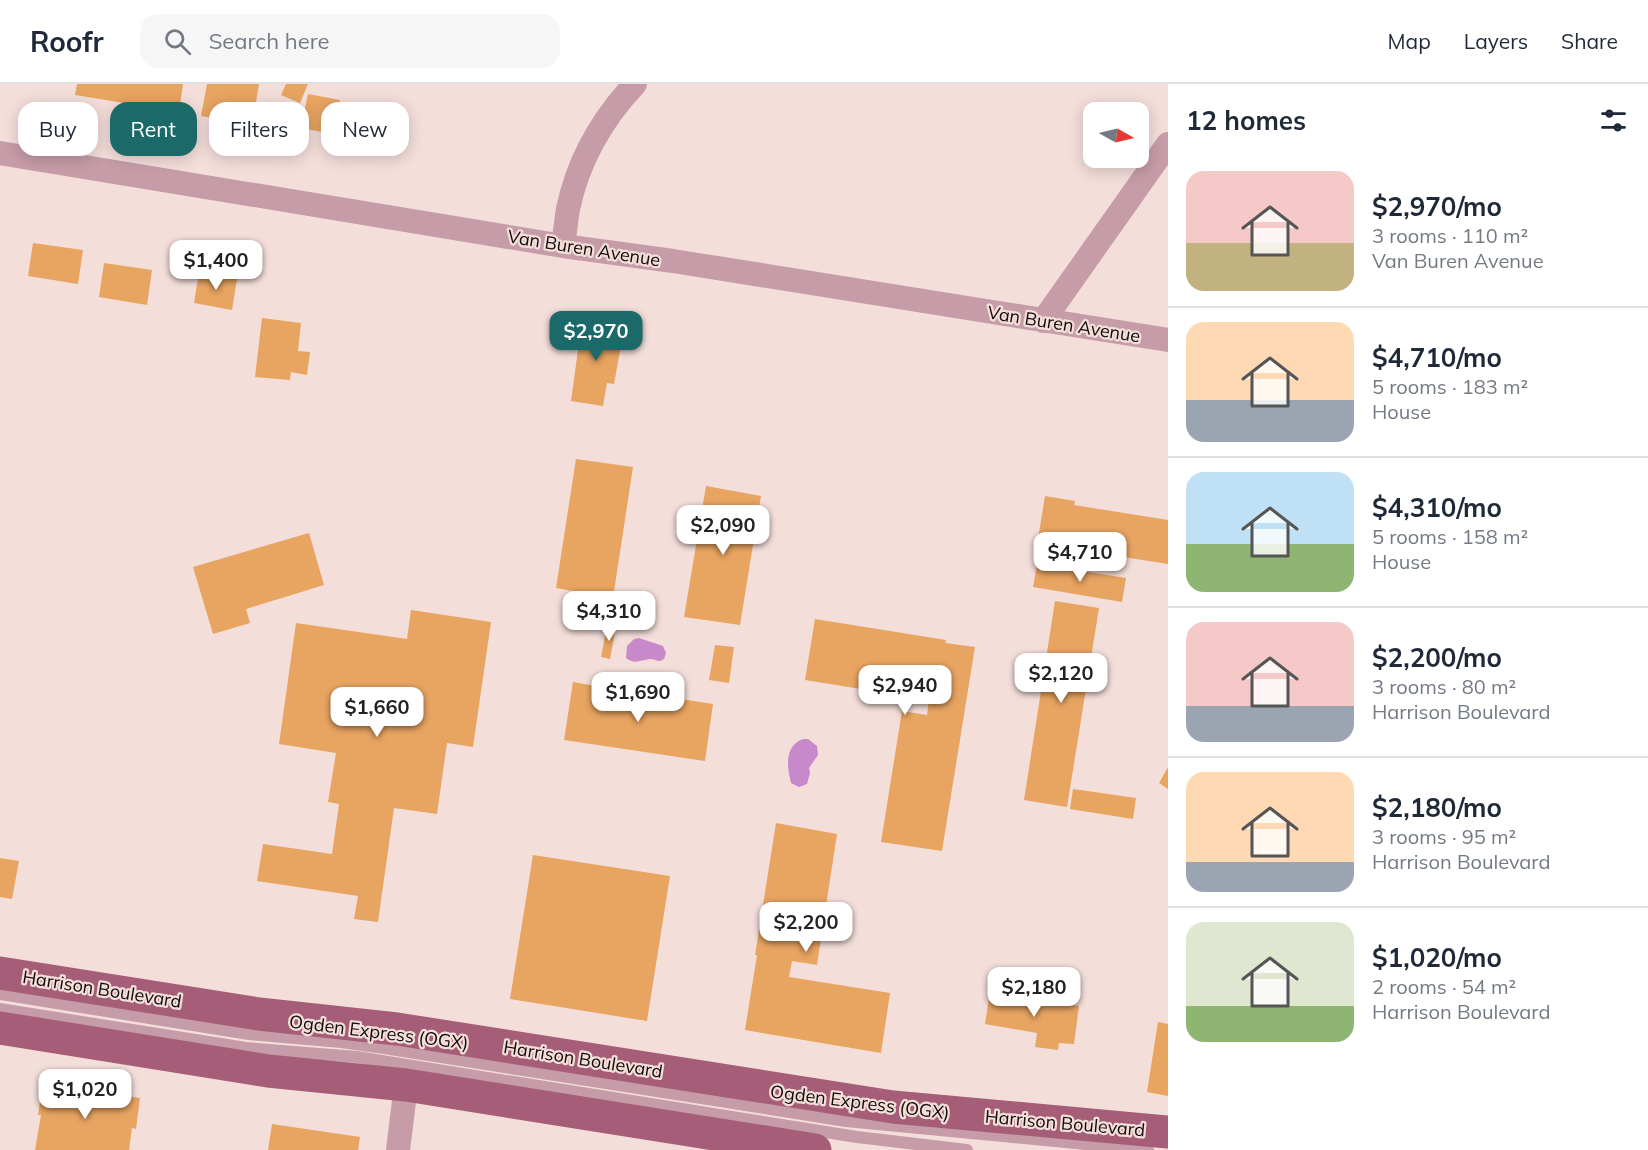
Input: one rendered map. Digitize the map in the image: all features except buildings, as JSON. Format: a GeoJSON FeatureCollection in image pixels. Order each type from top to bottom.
{"type":"FeatureCollection","features":[{"type":"Feature","properties":{"kind":"main road","name":"Harrison Boulevard"},"geometry":{"type":"LineString","coordinates":[[0,973],[270,1015],[398,1029],[893,1107],[1168,1132]]}},
{"type":"Feature","properties":{"kind":"main road"},"geometry":{"type":"LineString","coordinates":[[0,1029],[268,1071],[406,1085],[815,1150]]}},
{"type":"Feature","properties":{"kind":"street"},"geometry":{"type":"LineString","coordinates":[[563,246],[568,207],[582,165],[597,132],[617,103],[635,84]]}},
{"type":"Feature","properties":{"kind":"street"},"geometry":{"type":"LineString","coordinates":[[1043,321],[1168,144]]}},
{"type":"Feature","properties":{"kind":"street","name":"Van Buren Avenue"},"geometry":{"type":"LineString","coordinates":[[0,153],[563,246],[673,261],[1168,340]]}},
{"type":"Feature","properties":{"kind":"street"},"geometry":{"type":"LineString","coordinates":[[398,1150],[406,1085]]}},
{"type":"Feature","properties":{"kind":"lane","name":"Ogden Express (OGX)"},"geometry":{"type":"LineString","coordinates":[[0,994],[249,1035],[341,1042],[384,1048],[826,1118],[918,1129],[1148,1150]]}},
{"type":"Feature","properties":{"kind":"lane","name":"Ogden Express (OGX)"},"geometry":{"type":"LineString","coordinates":[[0,1009],[246,1048],[333,1054],[856,1137],[967,1150]]}},
{"type":"Feature","properties":{"kind":"shaded area"},"geometry":{"type":"Polygon","coordinates":[[[639,638],[663,646],[666,653],[664,659],[635,662],[626,658],[627,646],[634,639],[639,638]]]}},
{"type":"Feature","properties":{"kind":"shaded area"},"geometry":{"type":"Polygon","coordinates":[[[803,739],[808,739],[817,746],[818,755],[809,768],[807,784],[799,787],[791,783],[788,758],[793,747],[803,739]]]}}]}
